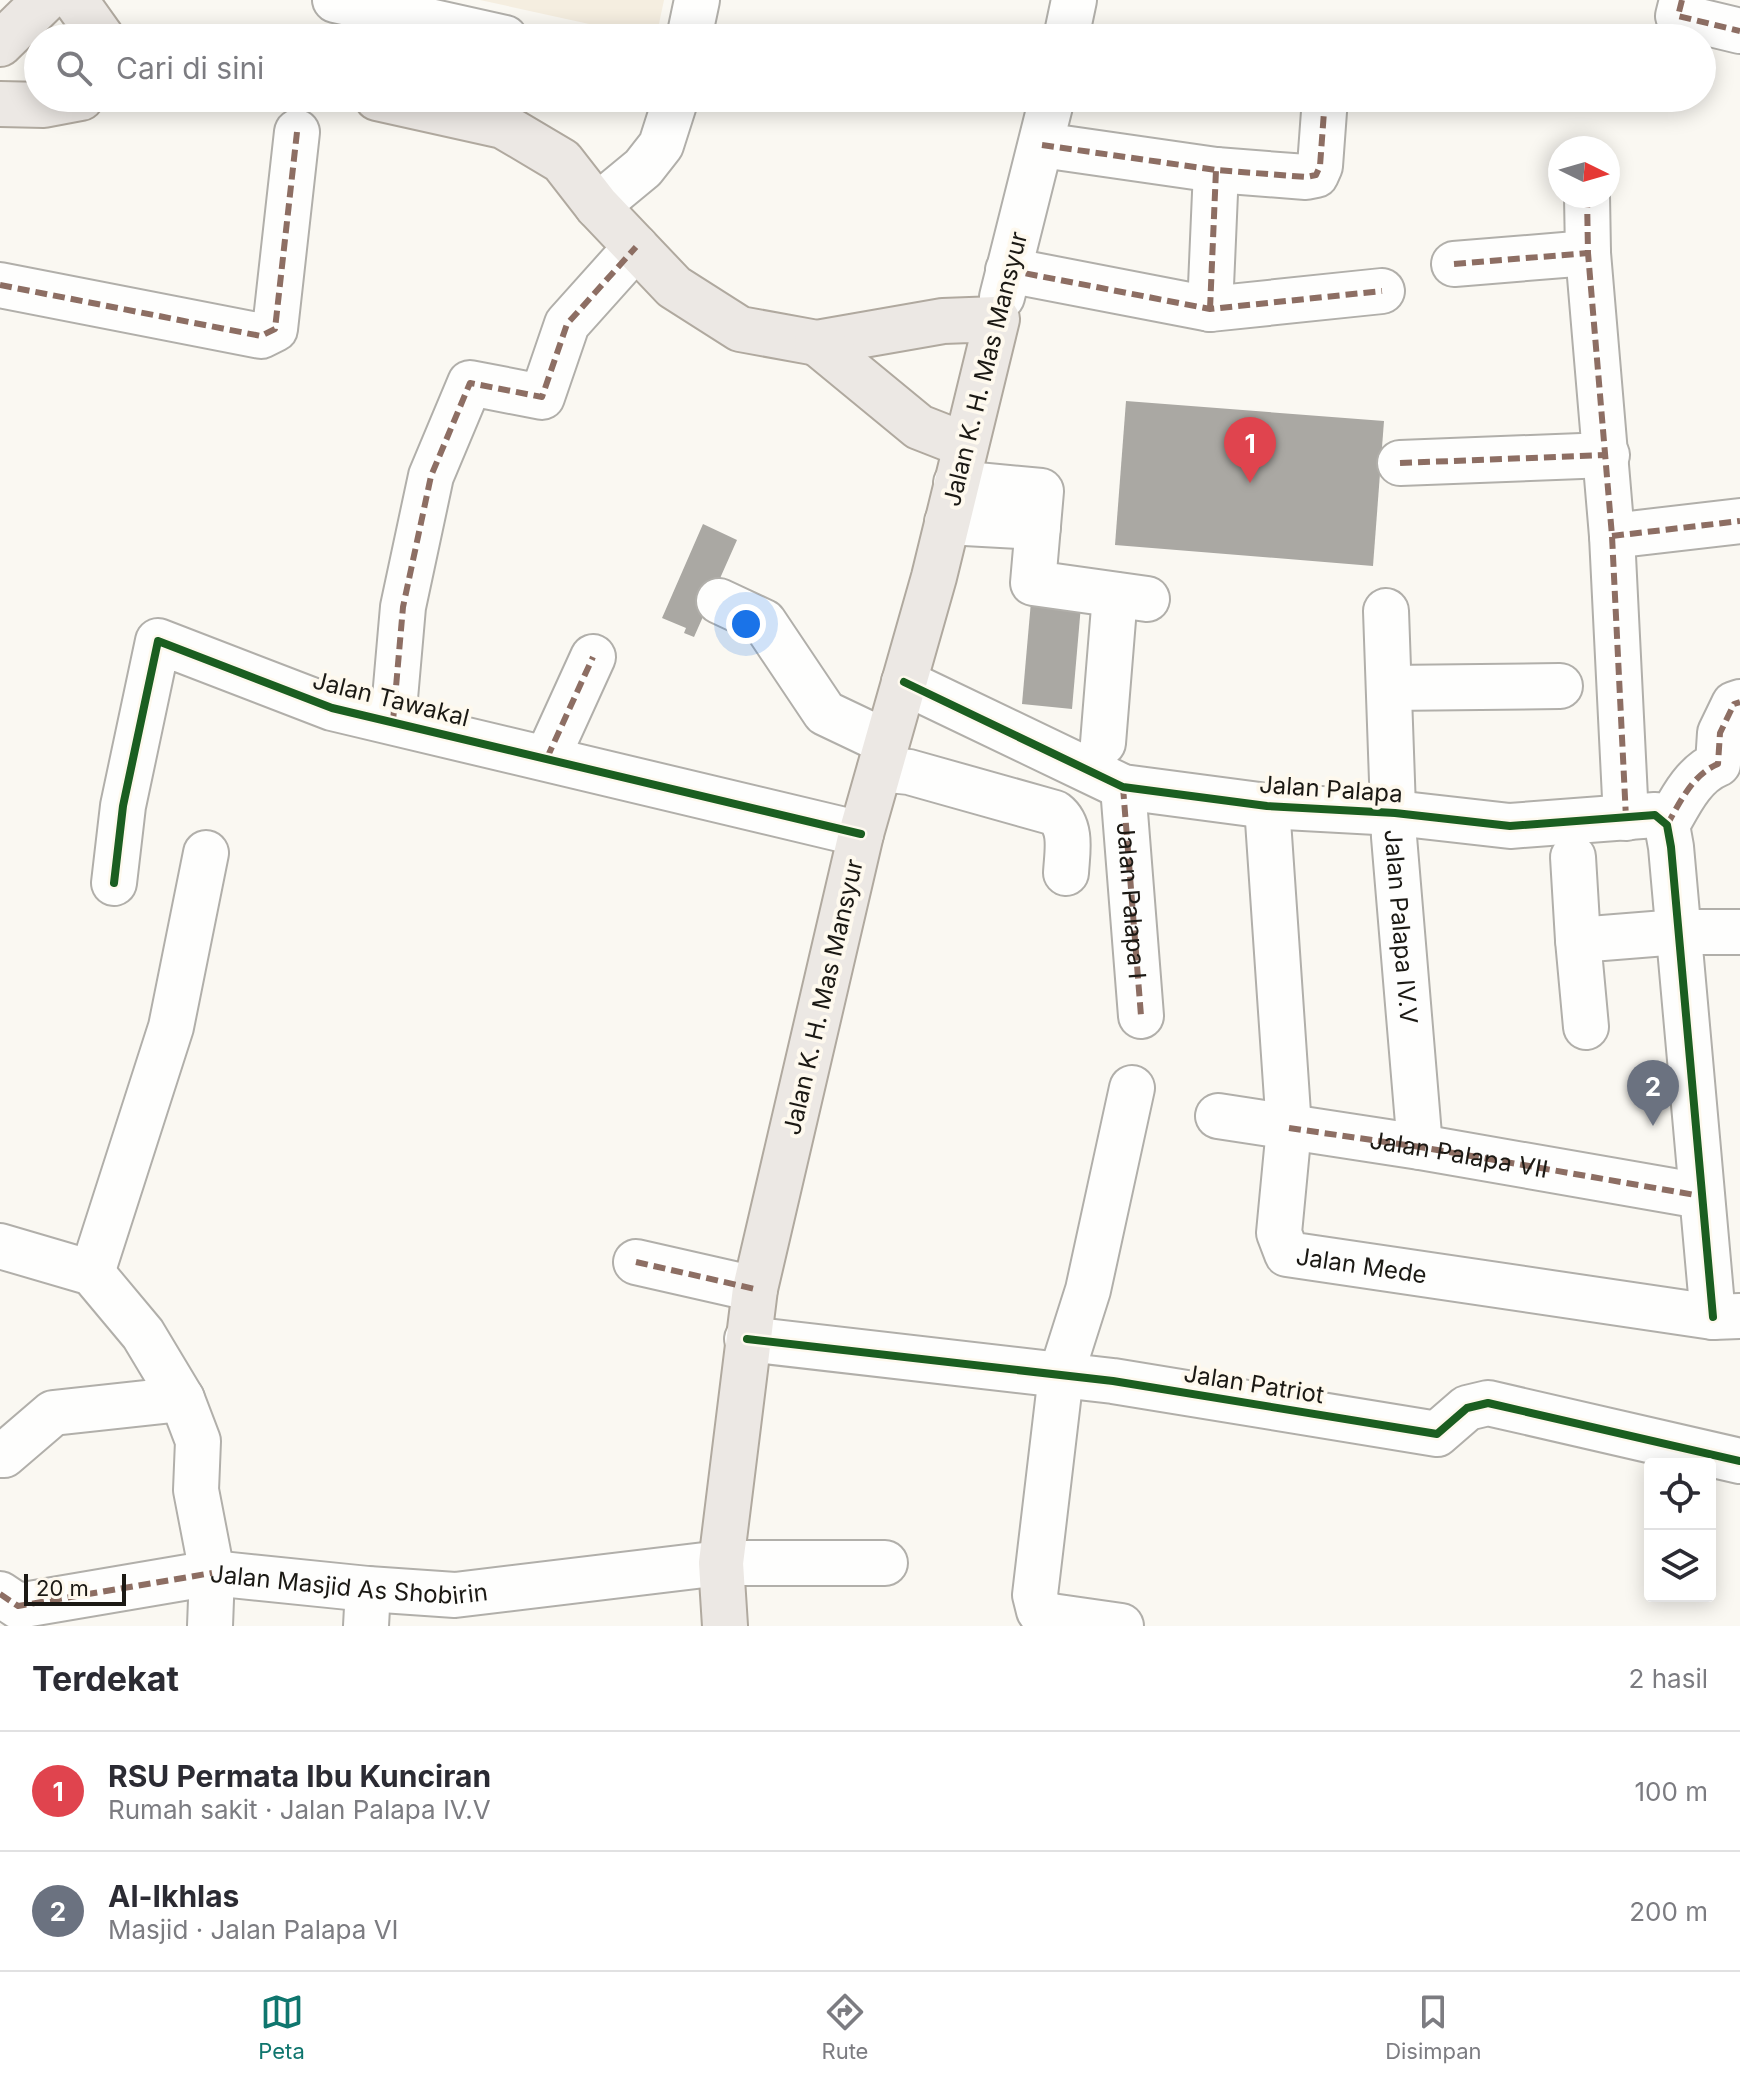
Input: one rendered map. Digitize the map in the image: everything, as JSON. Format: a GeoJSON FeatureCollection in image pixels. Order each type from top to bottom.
{"type":"FeatureCollection","features":[{"type":"Feature","properties":{"kind":"main road"},"geometry":{"type":"LineString","coordinates":[[0,44],[45,0]]}},
{"type":"Feature","properties":{"kind":"main road"},"geometry":{"type":"LineString","coordinates":[[75,0],[92,24]]}},
{"type":"Feature","properties":{"kind":"main road"},"geometry":{"type":"LineString","coordinates":[[0,104],[24,105]]}},
{"type":"Feature","properties":{"kind":"main road"},"geometry":{"type":"LineString","coordinates":[[440,112],[503,126],[562,161],[597,206],[674,287],[740,329],[817,343],[943,321],[997,319]]}},
{"type":"Feature","properties":{"kind":"main road","name":"Jalan K. H. Mas Mansyur"},"geometry":{"type":"LineString","coordinates":[[725,1626],[721,1563],[755,1289],[861,834],[904,682],[997,319]]}},
{"type":"Feature","properties":{"kind":"main road"},"geometry":{"type":"LineString","coordinates":[[817,343],[919,427],[956,483]]}},
{"type":"Feature","properties":{"kind":"street"},"geometry":{"type":"LineString","coordinates":[[335,0],[442,24]]}},
{"type":"Feature","properties":{"kind":"street"},"geometry":{"type":"LineString","coordinates":[[692,24],[697,0]]}},
{"type":"Feature","properties":{"kind":"street"},"geometry":{"type":"LineString","coordinates":[[1069,24],[1074,0]]}},
{"type":"Feature","properties":{"kind":"street"},"geometry":{"type":"LineString","coordinates":[[1682,0],[1678,16],[1711,24]]}},
{"type":"Feature","properties":{"kind":"street"},"geometry":{"type":"LineString","coordinates":[[1716,25],[1740,31]]}},
{"type":"Feature","properties":{"kind":"street"},"geometry":{"type":"LineString","coordinates":[[597,206],[643,168],[661,145],[672,112]]}},
{"type":"Feature","properties":{"kind":"street","name":"Jalan K. H. Mas Mansyur"},"geometry":{"type":"LineString","coordinates":[[997,319],[1049,112]]}},
{"type":"Feature","properties":{"kind":"street"},"geometry":{"type":"LineString","coordinates":[[1042,145],[1216,170],[1306,177],[1316,175],[1320,166],[1324,112]]}},
{"type":"Feature","properties":{"kind":"street"},"geometry":{"type":"LineString","coordinates":[[0,285],[261,336],[275,329],[297,132]]}},
{"type":"Feature","properties":{"kind":"street"},"geometry":{"type":"LineString","coordinates":[[1210,309],[1216,170]]}},
{"type":"Feature","properties":{"kind":"street"},"geometry":{"type":"LineString","coordinates":[[1587,208],[1588,253],[1612,536],[1646,822],[1678,932],[1701,1196],[1726,1317]]}},
{"type":"Feature","properties":{"kind":"street"},"geometry":{"type":"LineString","coordinates":[[393,721],[403,607],[431,476],[470,383],[542,397],[567,324],[636,247]]}},
{"type":"Feature","properties":{"kind":"street"},"geometry":{"type":"LineString","coordinates":[[1454,264],[1588,253]]}},
{"type":"Feature","properties":{"kind":"street"},"geometry":{"type":"LineString","coordinates":[[1008,270],[1210,309],[1382,291]]}},
{"type":"Feature","properties":{"kind":"street"},"geometry":{"type":"LineString","coordinates":[[1400,463],[1607,455]]}},
{"type":"Feature","properties":{"kind":"street"},"geometry":{"type":"LineString","coordinates":[[956,483],[1039,509],[1033,583],[1131,597],[1103,743]]}},
{"type":"Feature","properties":{"kind":"street"},"geometry":{"type":"LineString","coordinates":[[1612,536],[1740,521]]}},
{"type":"Feature","properties":{"kind":"street"},"geometry":{"type":"LineString","coordinates":[[719,601],[764,622],[825,713],[883,756],[909,772],[1055,813],[1062,818],[1068,837],[1066,873]]}},
{"type":"Feature","properties":{"kind":"street","name":"Jalan Palapa IV.V"},"geometry":{"type":"LineString","coordinates":[[1386,611],[1394,837],[1420,1147]]}},
{"type":"Feature","properties":{"kind":"street","name":"Jalan Tawakal"},"geometry":{"type":"LineString","coordinates":[[114,883],[123,806],[158,641],[332,708],[861,834]]}},
{"type":"Feature","properties":{"kind":"street"},"geometry":{"type":"LineString","coordinates":[[547,758],[593,657]]}},
{"type":"Feature","properties":{"kind":"street","name":"Jalan Palapa"},"geometry":{"type":"LineString","coordinates":[[904,682],[1123,787],[1267,806],[1395,813],[1510,826],[1646,822]]}},
{"type":"Feature","properties":{"kind":"street"},"geometry":{"type":"LineString","coordinates":[[1389,688],[1560,686]]}},
{"type":"Feature","properties":{"kind":"street"},"geometry":{"type":"LineString","coordinates":[[1646,822],[1685,795],[1704,769],[1718,764],[1720,733],[1734,704],[1740,702]]}},
{"type":"Feature","properties":{"kind":"street","name":"Jalan Palapa I"},"geometry":{"type":"LineString","coordinates":[[1123,787],[1141,1016]]}},
{"type":"Feature","properties":{"kind":"street","name":"Jalan Mede"},"geometry":{"type":"LineString","coordinates":[[1267,806],[1289,1128],[1279,1233],[1287,1254],[1726,1317]]}},
{"type":"Feature","properties":{"kind":"street"},"geometry":{"type":"LineString","coordinates":[[0,1246],[92,1273],[171,1027],[206,853]]}},
{"type":"Feature","properties":{"kind":"street"},"geometry":{"type":"LineString","coordinates":[[1573,857],[1586,1027]]}},
{"type":"Feature","properties":{"kind":"street"},"geometry":{"type":"LineString","coordinates":[[1578,940],[1678,932],[1740,932]]}},
{"type":"Feature","properties":{"kind":"street"},"geometry":{"type":"LineString","coordinates":[[1121,1626],[1044,1615],[1037,1607],[1035,1595],[1061,1375],[1088,1290],[1132,1088]]}},
{"type":"Feature","properties":{"kind":"street","name":"Jalan Palapa VII"},"geometry":{"type":"LineString","coordinates":[[1218,1116],[1420,1147],[1701,1196]]}},
{"type":"Feature","properties":{"kind":"street"},"geometry":{"type":"LineString","coordinates":[[636,1262],[755,1289]]}},
{"type":"Feature","properties":{"kind":"street","name":"Jalan Masjid As Shobirin"},"geometry":{"type":"LineString","coordinates":[[92,1273],[143,1334],[182,1399],[198,1441],[196,1490],[212,1573],[367,1608],[721,1563],[885,1563]]}},
{"type":"Feature","properties":{"kind":"street","name":"Jalan Patriot"},"geometry":{"type":"LineString","coordinates":[[747,1339],[1061,1375],[1437,1434],[1467,1408],[1488,1403],[1740,1461]]}},
{"type":"Feature","properties":{"kind":"street"},"geometry":{"type":"LineString","coordinates":[[0,1455],[4,1455],[53,1413],[182,1399]]}},
{"type":"Feature","properties":{"kind":"street"},"geometry":{"type":"LineString","coordinates":[[0,1594],[18,1606],[212,1573],[210,1626]]}},
{"type":"Feature","properties":{"kind":"shaded area"},"geometry":{"type":"Polygon","coordinates":[[[480,0],[664,0],[659,24],[589,24],[480,0]]]}},
{"type":"Feature","properties":{"kind":"building"},"geometry":{"type":"Polygon","coordinates":[[[1126,401],[1384,421],[1373,566],[1115,545],[1126,401]]]}},
{"type":"Feature","properties":{"kind":"building"},"geometry":{"type":"Polygon","coordinates":[[[703,524],[737,540],[694,637],[684,633],[686,628],[662,618],[703,524]]]}},
{"type":"Feature","properties":{"kind":"building"},"geometry":{"type":"Polygon","coordinates":[[[1032,590],[1082,594],[1072,709],[1022,704],[1032,590]]]}},
{"type":"Feature","properties":{"kind":"marked path"},"geometry":{"type":"LineString","coordinates":[[1682,0],[1678,16],[1711,24]]}},
{"type":"Feature","properties":{"kind":"marked path"},"geometry":{"type":"LineString","coordinates":[[1716,25],[1740,31]]}},
{"type":"Feature","properties":{"kind":"marked path"},"geometry":{"type":"LineString","coordinates":[[1042,145],[1216,170],[1306,177],[1316,175],[1320,166],[1324,112]]}},
{"type":"Feature","properties":{"kind":"marked path"},"geometry":{"type":"LineString","coordinates":[[0,285],[261,336],[275,329],[297,132]]}},
{"type":"Feature","properties":{"kind":"marked path"},"geometry":{"type":"LineString","coordinates":[[1210,309],[1216,170]]}},
{"type":"Feature","properties":{"kind":"marked path"},"geometry":{"type":"LineString","coordinates":[[1587,208],[1588,253],[1612,536],[1626,818]]}},
{"type":"Feature","properties":{"kind":"marked path"},"geometry":{"type":"LineString","coordinates":[[393,721],[403,607],[431,476],[470,383],[542,397],[567,324],[636,247]]}},
{"type":"Feature","properties":{"kind":"marked path"},"geometry":{"type":"LineString","coordinates":[[1454,264],[1588,253]]}},
{"type":"Feature","properties":{"kind":"marked path"},"geometry":{"type":"LineString","coordinates":[[1008,270],[1210,309],[1382,291]]}},
{"type":"Feature","properties":{"kind":"marked path"},"geometry":{"type":"LineString","coordinates":[[1400,463],[1607,455]]}},
{"type":"Feature","properties":{"kind":"marked path"},"geometry":{"type":"LineString","coordinates":[[1612,536],[1740,521]]}},
{"type":"Feature","properties":{"kind":"marked path"},"geometry":{"type":"LineString","coordinates":[[547,758],[593,657]]}},
{"type":"Feature","properties":{"kind":"marked path"},"geometry":{"type":"LineString","coordinates":[[1667,825],[1694,782],[1718,764],[1720,733],[1734,704],[1740,702]]}},
{"type":"Feature","properties":{"kind":"marked path"},"geometry":{"type":"LineString","coordinates":[[1123,787],[1141,1016]]}},
{"type":"Feature","properties":{"kind":"marked path"},"geometry":{"type":"LineString","coordinates":[[1289,1128],[1420,1147],[1701,1196]]}},
{"type":"Feature","properties":{"kind":"marked path"},"geometry":{"type":"LineString","coordinates":[[636,1262],[755,1289]]}},
{"type":"Feature","properties":{"kind":"marked path"},"geometry":{"type":"LineString","coordinates":[[0,1594],[18,1606],[212,1573]]}},
{"type":"Feature","properties":{"kind":"cycle path"},"geometry":{"type":"LineString","coordinates":[[114,883],[123,806],[158,641],[332,708],[861,834]]}},
{"type":"Feature","properties":{"kind":"cycle path"},"geometry":{"type":"LineString","coordinates":[[904,682],[1123,787],[1267,806],[1395,813],[1510,826],[1655,815],[1667,825],[1671,847],[1713,1317]]}},
{"type":"Feature","properties":{"kind":"cycle path"},"geometry":{"type":"LineString","coordinates":[[747,1339],[1113,1381],[1437,1434],[1467,1408],[1488,1403],[1740,1461]]}},
{"type":"Feature","properties":{"kind":"place","name":"RSU Permata Ibu Kunciran"},"geometry":{"type":"Point","coordinates":[1250,483]}},
{"type":"Feature","properties":{"kind":"place","name":"Al-Ikhlas"},"geometry":{"type":"Point","coordinates":[1653,1126]}}]}
